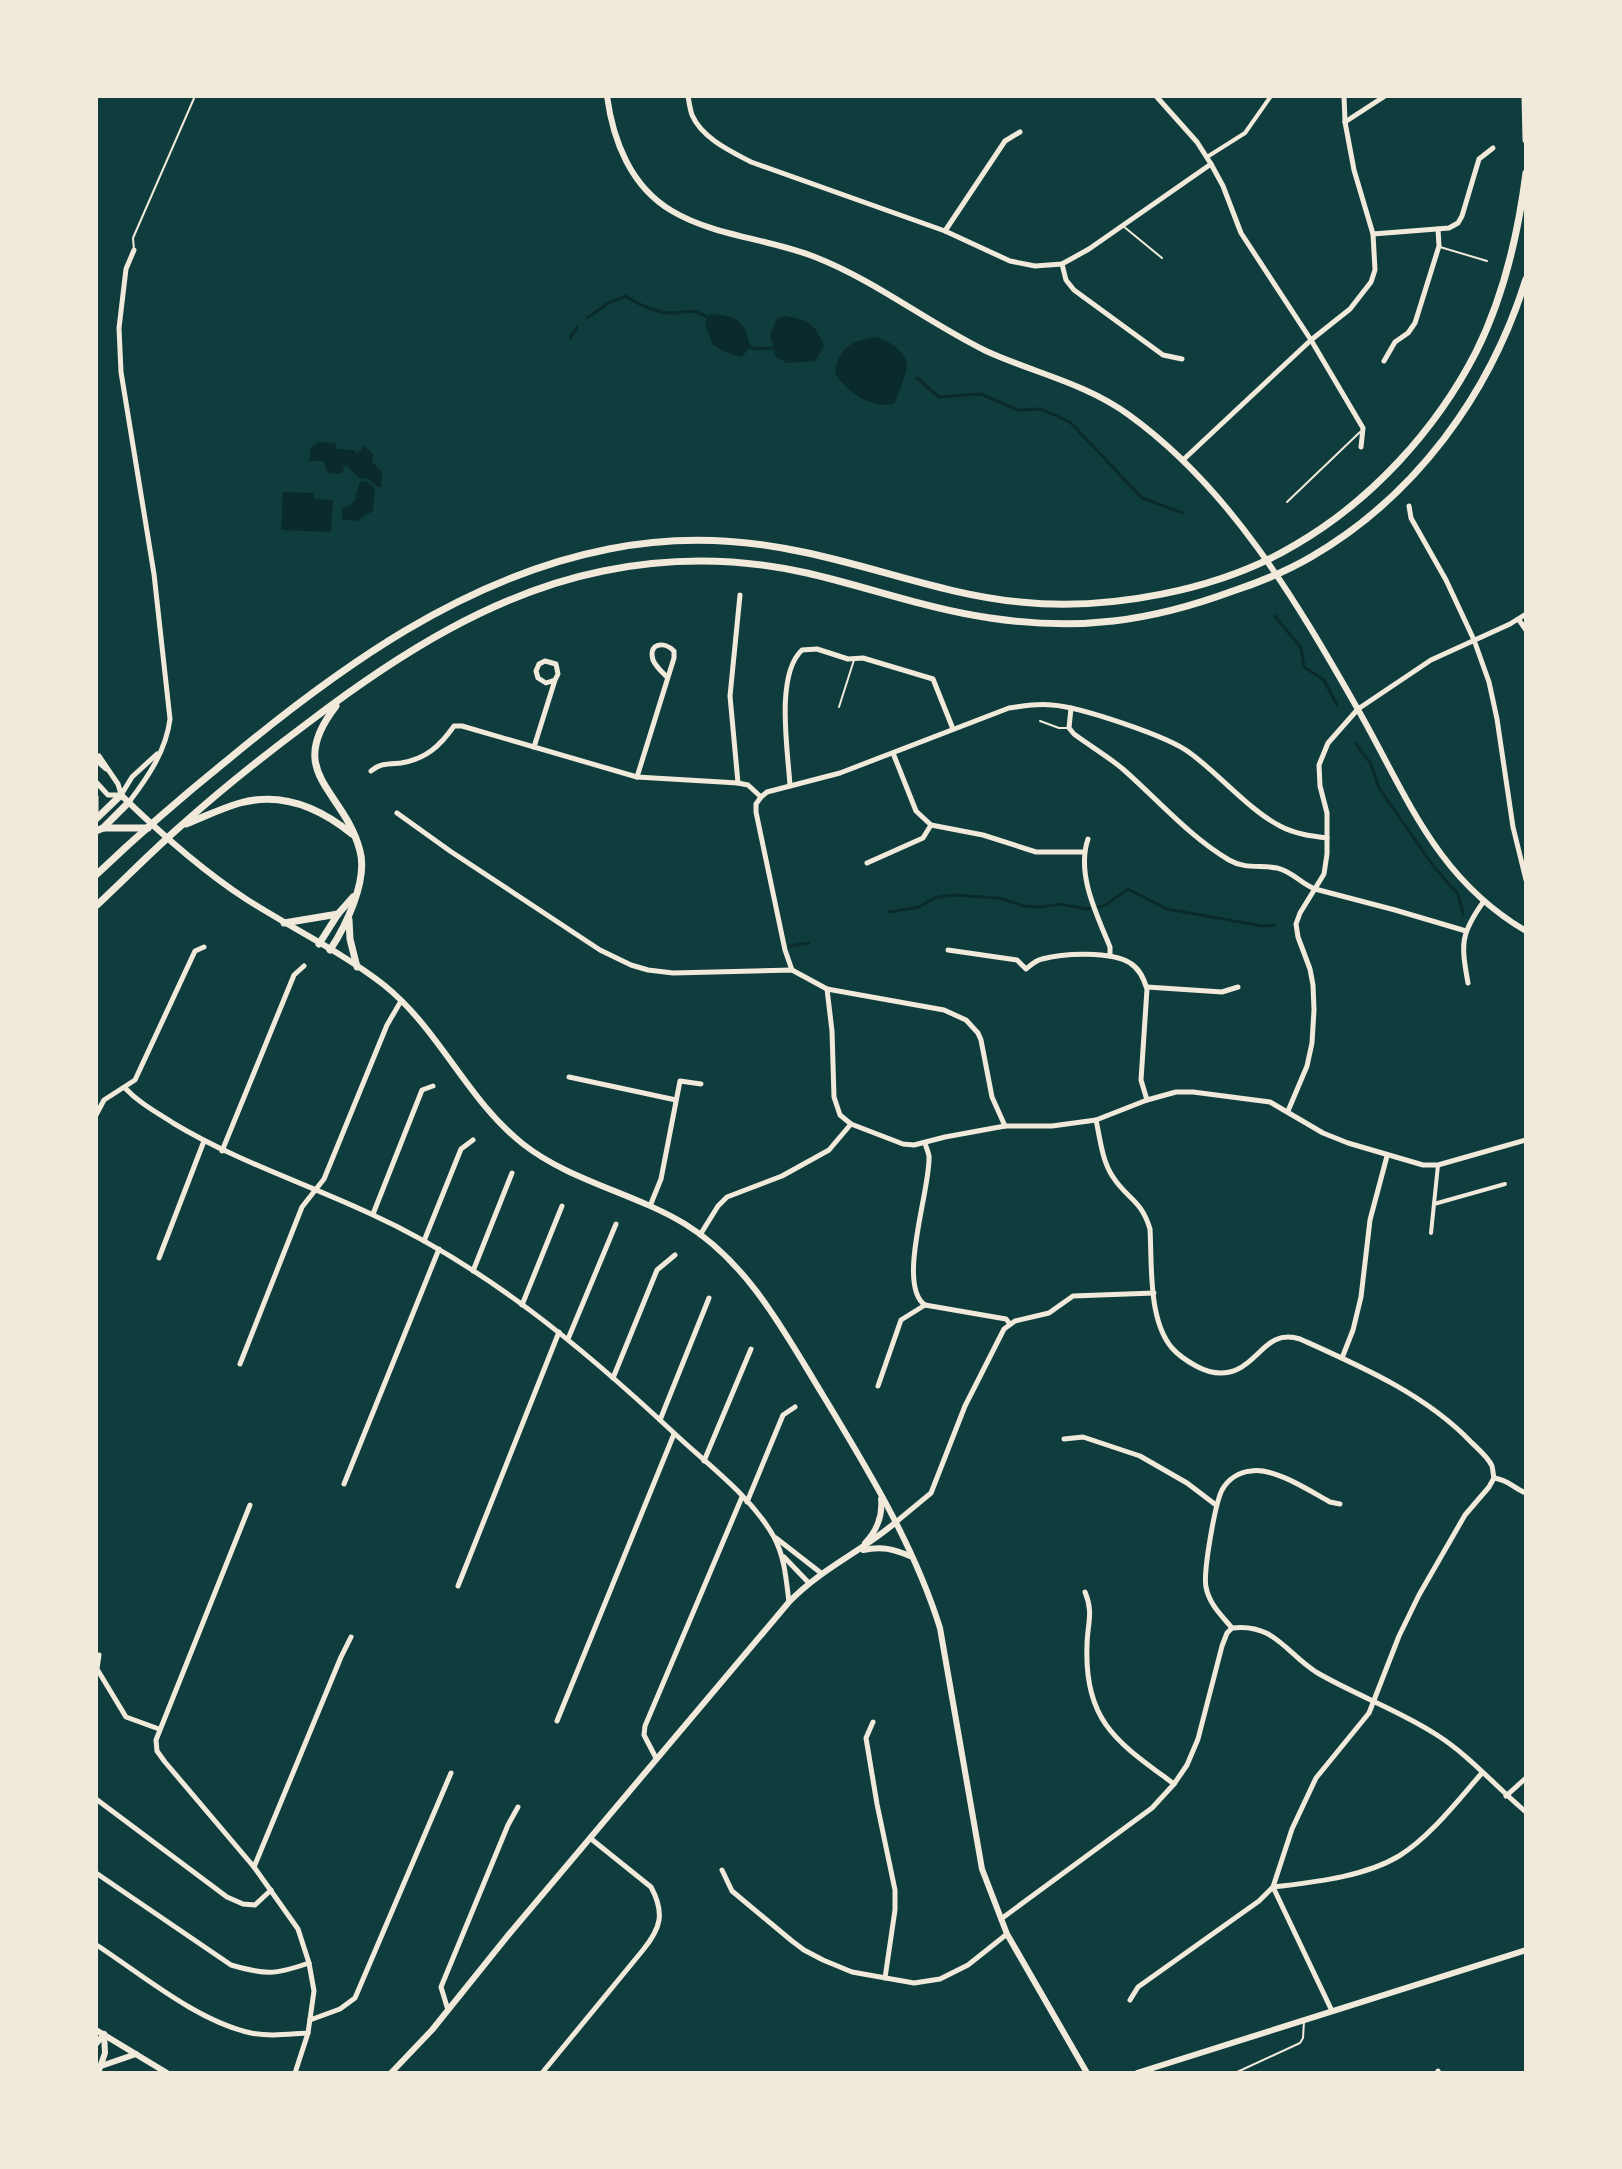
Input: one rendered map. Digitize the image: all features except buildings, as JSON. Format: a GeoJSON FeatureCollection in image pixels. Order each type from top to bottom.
{"type":"FeatureCollection","features":[{"type":"Feature","properties":{"kind":"main road"},"geometry":{"type":"LineString","coordinates":[[1525,96],[1526,140]]}},
{"type":"Feature","properties":{"kind":"main road"},"geometry":{"type":"LineString","coordinates":[[96,875],[155,820],[271,724],[329,681],[408,629],[461,600],[565,559],[664,541],[716,540],[803,552],[987,598],[1061,604],[1099,603],[1170,592],[1267,560],[1292,548],[1339,516],[1404,456],[1438,414],[1476,351],[1498,300],[1516,237],[1526,173]]}},
{"type":"Feature","properties":{"kind":"main road"},"geometry":{"type":"LineString","coordinates":[[96,906],[180,826],[255,762],[343,696],[400,658],[486,610],[569,579],[668,562],[714,561],[758,565],[809,573],[935,608],[983,617],[1063,625],[1101,624],[1170,612],[1277,574],[1310,558],[1375,512],[1411,477],[1459,421],[1508,331],[1526,279]]}},
{"type":"Feature","properties":{"kind":"main road"},"geometry":{"type":"LineString","coordinates":[[330,950],[349,917],[362,873],[361,853],[347,816],[322,783],[315,765],[314,750],[319,732],[343,696]]}},
{"type":"Feature","properties":{"kind":"main road"},"geometry":{"type":"LineString","coordinates":[[96,819],[121,795]]}},
{"type":"Feature","properties":{"kind":"main road"},"geometry":{"type":"LineString","coordinates":[[180,826],[242,803],[270,800],[298,802],[332,818],[354,836]]}},
{"type":"Feature","properties":{"kind":"main road"},"geometry":{"type":"LineString","coordinates":[[100,830],[132,806]]}},
{"type":"Feature","properties":{"kind":"main road"},"geometry":{"type":"LineString","coordinates":[[100,830],[154,828]]}},
{"type":"Feature","properties":{"kind":"main road"},"geometry":{"type":"LineString","coordinates":[[319,944],[338,914],[355,896]]}},
{"type":"Feature","properties":{"kind":"main road"},"geometry":{"type":"LineString","coordinates":[[284,923],[338,914]]}},
{"type":"Feature","properties":{"kind":"main road"},"geometry":{"type":"LineString","coordinates":[[349,917],[350,939],[357,967]]}},
{"type":"Feature","properties":{"kind":"street"},"geometry":{"type":"LineString","coordinates":[[607,96],[611,124],[623,157],[643,187],[671,211],[703,224],[812,256],[858,276],[991,353],[1094,393],[1127,413],[1183,460],[1277,574],[1358,709],[1426,834],[1461,880],[1509,921],[1526,931]]}},
{"type":"Feature","properties":{"kind":"street"},"geometry":{"type":"LineString","coordinates":[[688,96],[692,115],[702,130],[723,147],[751,162],[945,231],[1010,261],[1035,266],[1062,264],[1089,249],[1211,164]]}},
{"type":"Feature","properties":{"kind":"street"},"geometry":{"type":"LineString","coordinates":[[1156,96],[1207,157],[1223,186],[1241,233],[1311,340],[1363,428],[1361,447]]}},
{"type":"Feature","properties":{"kind":"street"},"geometry":{"type":"LineString","coordinates":[[1207,157],[1245,133],[1271,96]]}},
{"type":"Feature","properties":{"kind":"street"},"geometry":{"type":"LineString","coordinates":[[1183,460],[1311,340],[1350,309],[1371,282],[1375,270],[1373,234],[1354,170],[1345,122],[1344,96]]}},
{"type":"Feature","properties":{"kind":"street"},"geometry":{"type":"LineString","coordinates":[[1345,122],[1385,96]]}},
{"type":"Feature","properties":{"kind":"street"},"geometry":{"type":"LineString","coordinates":[[945,231],[1005,141],[1020,132]]}},
{"type":"Feature","properties":{"kind":"street"},"geometry":{"type":"LineString","coordinates":[[1373,234],[1449,228],[1458,223],[1479,159],[1493,148]]}},
{"type":"Feature","properties":{"kind":"street"},"geometry":{"type":"LineString","coordinates":[[1384,361],[1395,342],[1408,333],[1415,323],[1439,246],[1438,229]]}},
{"type":"Feature","properties":{"kind":"street"},"geometry":{"type":"LineString","coordinates":[[132,806],[162,749],[170,719],[154,574],[121,372],[120,313],[126,269],[134,250]]}},
{"type":"Feature","properties":{"kind":"street"},"geometry":{"type":"LineString","coordinates":[[1062,264],[1066,280],[1074,290],[1163,355],[1182,359]]}},
{"type":"Feature","properties":{"kind":"street"},"geometry":{"type":"LineString","coordinates":[[1409,506],[1411,518],[1446,580],[1474,640],[1489,682],[1507,797],[1526,880]]}},
{"type":"Feature","properties":{"kind":"street"},"geometry":{"type":"LineString","coordinates":[[738,783],[730,696],[740,595]]}},
{"type":"Feature","properties":{"kind":"street"},"geometry":{"type":"LineString","coordinates":[[1288,1111],[1307,1066],[1312,1043],[1313,985],[1296,924],[1324,874],[1327,813],[1320,786],[1319,765],[1328,743],[1358,709],[1431,660],[1526,614]]}},
{"type":"Feature","properties":{"kind":"street"},"geometry":{"type":"LineString","coordinates":[[1519,620],[1526,630]]}},
{"type":"Feature","properties":{"kind":"street"},"geometry":{"type":"LineString","coordinates":[[637,777],[674,658],[674,651],[662,644],[652,653],[667,677]]}},
{"type":"Feature","properties":{"kind":"street"},"geometry":{"type":"LineString","coordinates":[[790,786],[784,693],[793,662],[802,650],[809,648],[855,659],[863,658],[933,679],[953,729]]}},
{"type":"Feature","properties":{"kind":"street"},"geometry":{"type":"LineString","coordinates":[[534,747],[558,674],[556,664],[545,661],[539,664],[536,671],[538,678],[546,683],[555,680]]}},
{"type":"Feature","properties":{"kind":"street"},"geometry":{"type":"LineString","coordinates":[[792,970],[756,812],[756,804],[761,797],[767,792],[840,773],[1009,708],[1038,704],[1071,708],[1171,742],[1188,751],[1280,826],[1304,835],[1327,838]]}},
{"type":"Feature","properties":{"kind":"street"},"geometry":{"type":"LineString","coordinates":[[1071,708],[1069,728],[1074,734],[1121,767],[1208,846],[1229,860],[1246,866],[1278,868],[1306,886],[1466,931]]}},
{"type":"Feature","properties":{"kind":"street"},"geometry":{"type":"LineString","coordinates":[[371,771],[378,765],[429,754],[454,726],[462,726],[637,777],[738,783],[748,785],[761,797]]}},
{"type":"Feature","properties":{"kind":"street"},"geometry":{"type":"LineString","coordinates":[[121,795],[132,777],[162,749]]}},
{"type":"Feature","properties":{"kind":"street"},"geometry":{"type":"LineString","coordinates":[[893,753],[916,811],[931,825],[968,832],[1036,852],[1084,852]]}},
{"type":"Feature","properties":{"kind":"street"},"geometry":{"type":"LineString","coordinates":[[97,758],[118,784],[121,795],[191,859],[221,882],[384,985],[432,1034],[491,1114],[524,1145],[548,1161],[685,1224],[745,1277],[762,1298],[880,1492],[912,1557],[940,1628],[981,1866],[1007,1934],[1087,2073]]}},
{"type":"Feature","properties":{"kind":"street"},"geometry":{"type":"LineString","coordinates":[[96,771],[110,772]]}},
{"type":"Feature","properties":{"kind":"street"},"geometry":{"type":"LineString","coordinates":[[96,782],[108,795],[121,795]]}},
{"type":"Feature","properties":{"kind":"street"},"geometry":{"type":"LineString","coordinates":[[96,797],[96,819]]}},
{"type":"Feature","properties":{"kind":"street"},"geometry":{"type":"LineString","coordinates":[[397,813],[600,950],[631,965],[673,973],[792,970],[827,989],[944,1010],[966,1020],[981,1040],[992,1097],[1005,1126]]}},
{"type":"Feature","properties":{"kind":"street"},"geometry":{"type":"LineString","coordinates":[[867,863],[923,838],[931,825]]}},
{"type":"Feature","properties":{"kind":"street"},"geometry":{"type":"LineString","coordinates":[[1088,839],[1084,852],[1087,880],[1110,947],[1110,956]]}},
{"type":"Feature","properties":{"kind":"street"},"geometry":{"type":"LineString","coordinates":[[1468,983],[1462,950],[1469,921],[1484,901]]}},
{"type":"Feature","properties":{"kind":"street"},"geometry":{"type":"LineString","coordinates":[[96,1115],[104,1100],[135,1080],[195,951],[204,947]]}},
{"type":"Feature","properties":{"kind":"street"},"geometry":{"type":"LineString","coordinates":[[948,950],[1017,960],[1026,969],[1039,959],[1070,955],[1110,956],[1135,967],[1147,987],[1141,1080],[1147,1100]]}},
{"type":"Feature","properties":{"kind":"street"},"geometry":{"type":"LineString","coordinates":[[222,1151],[294,975],[304,966]]}},
{"type":"Feature","properties":{"kind":"street"},"geometry":{"type":"LineString","coordinates":[[1147,987],[1222,992],[1238,987]]}},
{"type":"Feature","properties":{"kind":"street"},"geometry":{"type":"LineString","coordinates":[[827,989],[834,1097],[840,1115],[851,1124],[903,1144],[914,1145],[1005,1126],[1052,1126],[1096,1120],[1176,1092],[1270,1102],[1323,1133],[1387,1156],[1423,1165],[1438,1165],[1526,1140]]}},
{"type":"Feature","properties":{"kind":"street"},"geometry":{"type":"LineString","coordinates":[[240,1364],[302,1207],[324,1179],[387,1025],[401,1001]]}},
{"type":"Feature","properties":{"kind":"street"},"geometry":{"type":"LineString","coordinates":[[569,1077],[676,1100]]}},
{"type":"Feature","properties":{"kind":"street"},"geometry":{"type":"LineString","coordinates":[[650,1206],[661,1179],[680,1081],[701,1084]]}},
{"type":"Feature","properties":{"kind":"street"},"geometry":{"type":"LineString","coordinates":[[373,1214],[422,1090],[433,1086]]}},
{"type":"Feature","properties":{"kind":"street"},"geometry":{"type":"LineString","coordinates":[[125,1088],[136,1100],[222,1151],[373,1214],[439,1249],[559,1332],[660,1420],[747,1502],[773,1535],[783,1556],[789,1602]]}},
{"type":"Feature","properties":{"kind":"street"},"geometry":{"type":"LineString","coordinates":[[1096,1120],[1111,1174],[1146,1215],[1150,1229],[1157,1317],[1163,1335],[1182,1358],[1202,1369],[1228,1373],[1240,1369],[1272,1341],[1291,1336],[1397,1386],[1460,1430],[1492,1465],[1494,1478],[1465,1515],[1419,1595],[1399,1636],[1369,1713],[1316,1778],[1292,1829],[1273,1887],[1259,1901],[1138,1987],[1130,2000]]}},
{"type":"Feature","properties":{"kind":"street"},"geometry":{"type":"LineString","coordinates":[[700,1235],[727,1197],[782,1176],[829,1150],[851,1124]]}},
{"type":"Feature","properties":{"kind":"street"},"geometry":{"type":"LineString","coordinates":[[424,1241],[461,1149],[473,1140]]}},
{"type":"Feature","properties":{"kind":"street"},"geometry":{"type":"LineString","coordinates":[[159,1258],[204,1141]]}},
{"type":"Feature","properties":{"kind":"street"},"geometry":{"type":"LineString","coordinates":[[925,1143],[928,1167],[914,1255],[914,1291],[918,1300],[925,1305],[1006,1319],[1010,1324]]}},
{"type":"Feature","properties":{"kind":"street"},"geometry":{"type":"LineString","coordinates":[[1342,1358],[1361,1297],[1370,1220],[1387,1156]]}},
{"type":"Feature","properties":{"kind":"street"},"geometry":{"type":"LineString","coordinates":[[1431,1233],[1438,1165]]}},
{"type":"Feature","properties":{"kind":"street"},"geometry":{"type":"LineString","coordinates":[[473,1271],[512,1173]]}},
{"type":"Feature","properties":{"kind":"street"},"geometry":{"type":"LineString","coordinates":[[1434,1204],[1505,1184]]}},
{"type":"Feature","properties":{"kind":"street"},"geometry":{"type":"LineString","coordinates":[[522,1305],[562,1206]]}},
{"type":"Feature","properties":{"kind":"street"},"geometry":{"type":"LineString","coordinates":[[568,1339],[616,1224]]}},
{"type":"Feature","properties":{"kind":"street"},"geometry":{"type":"LineString","coordinates":[[344,1484],[439,1249]]}},
{"type":"Feature","properties":{"kind":"street"},"geometry":{"type":"LineString","coordinates":[[613,1378],[657,1270],[675,1255]]}},
{"type":"Feature","properties":{"kind":"street"},"geometry":{"type":"LineString","coordinates":[[391,2073],[432,2030],[789,1602],[808,1582],[877,1538],[931,1493],[965,1406],[1004,1329],[1010,1324],[1049,1313],[1073,1296],[1154,1293]]}},
{"type":"Feature","properties":{"kind":"street"},"geometry":{"type":"LineString","coordinates":[[660,1420],[709,1298]]}},
{"type":"Feature","properties":{"kind":"street"},"geometry":{"type":"LineString","coordinates":[[878,1386],[901,1320],[925,1305]]}},
{"type":"Feature","properties":{"kind":"street"},"geometry":{"type":"LineString","coordinates":[[458,1586],[559,1332]]}},
{"type":"Feature","properties":{"kind":"street"},"geometry":{"type":"LineString","coordinates":[[704,1461],[751,1349]]}},
{"type":"Feature","properties":{"kind":"street"},"geometry":{"type":"LineString","coordinates":[[747,1502],[783,1415],[795,1407]]}},
{"type":"Feature","properties":{"kind":"street"},"geometry":{"type":"LineString","coordinates":[[557,1721],[674,1434]]}},
{"type":"Feature","properties":{"kind":"street"},"geometry":{"type":"LineString","coordinates":[[1064,1439],[1083,1437],[1140,1456],[1187,1483],[1216,1505]]}},
{"type":"Feature","properties":{"kind":"street"},"geometry":{"type":"LineString","coordinates":[[1232,1628],[1212,1603],[1205,1584],[1216,1505],[1220,1492],[1229,1481],[1243,1473],[1262,1470],[1340,1504]]}},
{"type":"Feature","properties":{"kind":"street"},"geometry":{"type":"LineString","coordinates":[[1494,1478],[1504,1479],[1526,1493]]}},
{"type":"Feature","properties":{"kind":"street"},"geometry":{"type":"LineString","coordinates":[[856,1551],[879,1523],[882,1508],[880,1492]]}},
{"type":"Feature","properties":{"kind":"street"},"geometry":{"type":"LineString","coordinates":[[656,1758],[644,1735],[645,1726],[742,1497]]}},
{"type":"Feature","properties":{"kind":"street"},"geometry":{"type":"LineString","coordinates":[[250,1505],[156,1740],[157,1751],[165,1762],[254,1867],[298,1929],[314,1991],[308,2033],[295,2073]]}},
{"type":"Feature","properties":{"kind":"street"},"geometry":{"type":"LineString","coordinates":[[879,1523],[896,1522]]}},
{"type":"Feature","properties":{"kind":"street"},"geometry":{"type":"LineString","coordinates":[[773,1535],[821,1573]]}},
{"type":"Feature","properties":{"kind":"street"},"geometry":{"type":"LineString","coordinates":[[856,1551],[881,1547],[912,1557]]}},
{"type":"Feature","properties":{"kind":"street"},"geometry":{"type":"LineString","coordinates":[[783,1556],[808,1582]]}},
{"type":"Feature","properties":{"kind":"street"},"geometry":{"type":"LineString","coordinates":[[1085,1592],[1091,1607],[1088,1674],[1100,1717],[1128,1750],[1174,1784]]}},
{"type":"Feature","properties":{"kind":"street"},"geometry":{"type":"LineString","coordinates":[[1000,1920],[1152,1808],[1174,1784],[1187,1765],[1198,1739],[1222,1646],[1232,1628],[1249,1627],[1269,1633],[1319,1674],[1439,1736],[1526,1812]]}},
{"type":"Feature","properties":{"kind":"street"},"geometry":{"type":"LineString","coordinates":[[254,1867],[351,1637]]}},
{"type":"Feature","properties":{"kind":"street"},"geometry":{"type":"LineString","coordinates":[[99,1655],[97,1669],[126,1717],[159,1729]]}},
{"type":"Feature","properties":{"kind":"street"},"geometry":{"type":"LineString","coordinates":[[873,1722],[866,1738],[895,1890],[885,1978]]}},
{"type":"Feature","properties":{"kind":"street"},"geometry":{"type":"LineString","coordinates":[[310,2020],[340,2009],[355,1998],[451,1773]]}},
{"type":"Feature","properties":{"kind":"street"},"geometry":{"type":"LineString","coordinates":[[1273,1887],[1308,1883],[1374,1868],[1400,1855],[1421,1839],[1482,1773]]}},
{"type":"Feature","properties":{"kind":"street"},"geometry":{"type":"LineString","coordinates":[[1506,1796],[1526,1778]]}},
{"type":"Feature","properties":{"kind":"street"},"geometry":{"type":"LineString","coordinates":[[96,1799],[227,1897],[255,1905],[271,1890]]}},
{"type":"Feature","properties":{"kind":"street"},"geometry":{"type":"LineString","coordinates":[[448,2010],[441,1987],[518,1807]]}},
{"type":"Feature","properties":{"kind":"street"},"geometry":{"type":"LineString","coordinates":[[542,2073],[655,1935],[659,1925],[659,1907],[651,1887],[590,1838]]}},
{"type":"Feature","properties":{"kind":"street"},"geometry":{"type":"LineString","coordinates":[[722,1870],[732,1891],[804,1950],[852,1972],[914,1983],[940,1979],[968,1965],[1007,1934]]}},
{"type":"Feature","properties":{"kind":"street"},"geometry":{"type":"LineString","coordinates":[[96,1873],[231,1965],[257,1973],[282,1973],[309,1963]]}},
{"type":"Feature","properties":{"kind":"street"},"geometry":{"type":"LineString","coordinates":[[1273,1887],[1332,2011]]}},
{"type":"Feature","properties":{"kind":"street"},"geometry":{"type":"LineString","coordinates":[[98,1946],[187,2005],[217,2021],[259,2034],[308,2033]]}},
{"type":"Feature","properties":{"kind":"street"},"geometry":{"type":"LineString","coordinates":[[1137,2073],[1526,1950]]}},
{"type":"Feature","properties":{"kind":"street"},"geometry":{"type":"LineString","coordinates":[[96,2030],[167,2073]]}},
{"type":"Feature","properties":{"kind":"street"},"geometry":{"type":"LineString","coordinates":[[96,2044],[104,2034]]}},
{"type":"Feature","properties":{"kind":"street"},"geometry":{"type":"LineString","coordinates":[[100,2069],[105,2053],[104,2034]]}},
{"type":"Feature","properties":{"kind":"street"},"geometry":{"type":"LineString","coordinates":[[100,2069],[136,2054]]}},
{"type":"Feature","properties":{"kind":"lane"},"geometry":{"type":"LineString","coordinates":[[134,250],[133,238],[195,96]]}},
{"type":"Feature","properties":{"kind":"lane"},"geometry":{"type":"LineString","coordinates":[[1122,225],[1162,258]]}},
{"type":"Feature","properties":{"kind":"lane"},"geometry":{"type":"LineString","coordinates":[[1439,246],[1487,261]]}},
{"type":"Feature","properties":{"kind":"lane"},"geometry":{"type":"LineString","coordinates":[[1287,502],[1363,428]]}},
{"type":"Feature","properties":{"kind":"lane"},"geometry":{"type":"LineString","coordinates":[[839,707],[855,659]]}},
{"type":"Feature","properties":{"kind":"lane"},"geometry":{"type":"LineString","coordinates":[[1040,721],[1069,728]]}},
{"type":"Feature","properties":{"kind":"lane"},"geometry":{"type":"LineString","coordinates":[[1235,2073],[1300,2043],[1304,2020]]}},
{"type":"Feature","properties":{"kind":"lane"},"geometry":{"type":"LineString","coordinates":[[1151,2067],[1162,2073]]}},
{"type":"Feature","properties":{"kind":"water"},"geometry":{"type":"Polygon","coordinates":[[[711,314],[734,318],[743,326],[750,347],[742,357],[713,345],[705,325],[711,314]]]}},
{"type":"Feature","properties":{"kind":"water"},"geometry":{"type":"Polygon","coordinates":[[[785,316],[806,321],[817,333],[824,346],[815,361],[787,363],[776,357],[770,335],[777,318],[785,316]]]}},
{"type":"Feature","properties":{"kind":"water"},"geometry":{"type":"Polygon","coordinates":[[[875,337],[896,348],[906,362],[894,404],[876,404],[860,398],[835,374],[839,358],[847,347],[875,337]]]}},
{"type":"Feature","properties":{"kind":"water"},"geometry":{"type":"Polygon","coordinates":[[[318,442],[335,443],[337,449],[357,453],[365,446],[373,454],[372,462],[382,472],[381,487],[369,479],[359,478],[347,466],[343,466],[340,474],[328,473],[323,461],[309,461],[311,447],[318,442]]]}},
{"type":"Feature","properties":{"kind":"water"},"geometry":{"type":"Polygon","coordinates":[[[360,481],[368,482],[375,488],[373,511],[356,521],[342,519],[342,507],[355,500],[360,481]]]}},
{"type":"Feature","properties":{"kind":"water"},"geometry":{"type":"Polygon","coordinates":[[[283,492],[314,493],[315,499],[333,500],[331,532],[281,530],[283,492]]]}},
{"type":"Feature","properties":{"kind":"waterway"},"geometry":{"type":"LineString","coordinates":[[587,318],[625,296],[656,311],[691,311],[707,317]]}},
{"type":"Feature","properties":{"kind":"waterway"},"geometry":{"type":"LineString","coordinates":[[570,338],[577,327]]}},
{"type":"Feature","properties":{"kind":"waterway"},"geometry":{"type":"LineString","coordinates":[[748,346],[754,349],[775,348]]}},
{"type":"Feature","properties":{"kind":"waterway"},"geometry":{"type":"LineString","coordinates":[[917,378],[939,397],[981,394],[1018,410],[1041,409],[1070,422],[1142,498],[1183,513]]}},
{"type":"Feature","properties":{"kind":"waterway"},"geometry":{"type":"LineString","coordinates":[[1275,616],[1301,648],[1304,667],[1324,680],[1337,705]]}},
{"type":"Feature","properties":{"kind":"waterway"},"geometry":{"type":"LineString","coordinates":[[1356,744],[1371,764],[1379,788],[1434,867],[1458,894],[1463,914]]}},
{"type":"Feature","properties":{"kind":"waterway"},"geometry":{"type":"LineString","coordinates":[[889,912],[919,907],[934,898],[953,895],[999,898],[1024,906],[1060,904],[1086,909],[1104,906],[1128,889],[1167,909],[1262,926],[1275,925]]}},
{"type":"Feature","properties":{"kind":"waterway"},"geometry":{"type":"LineString","coordinates":[[790,946],[809,943]]}}]}
